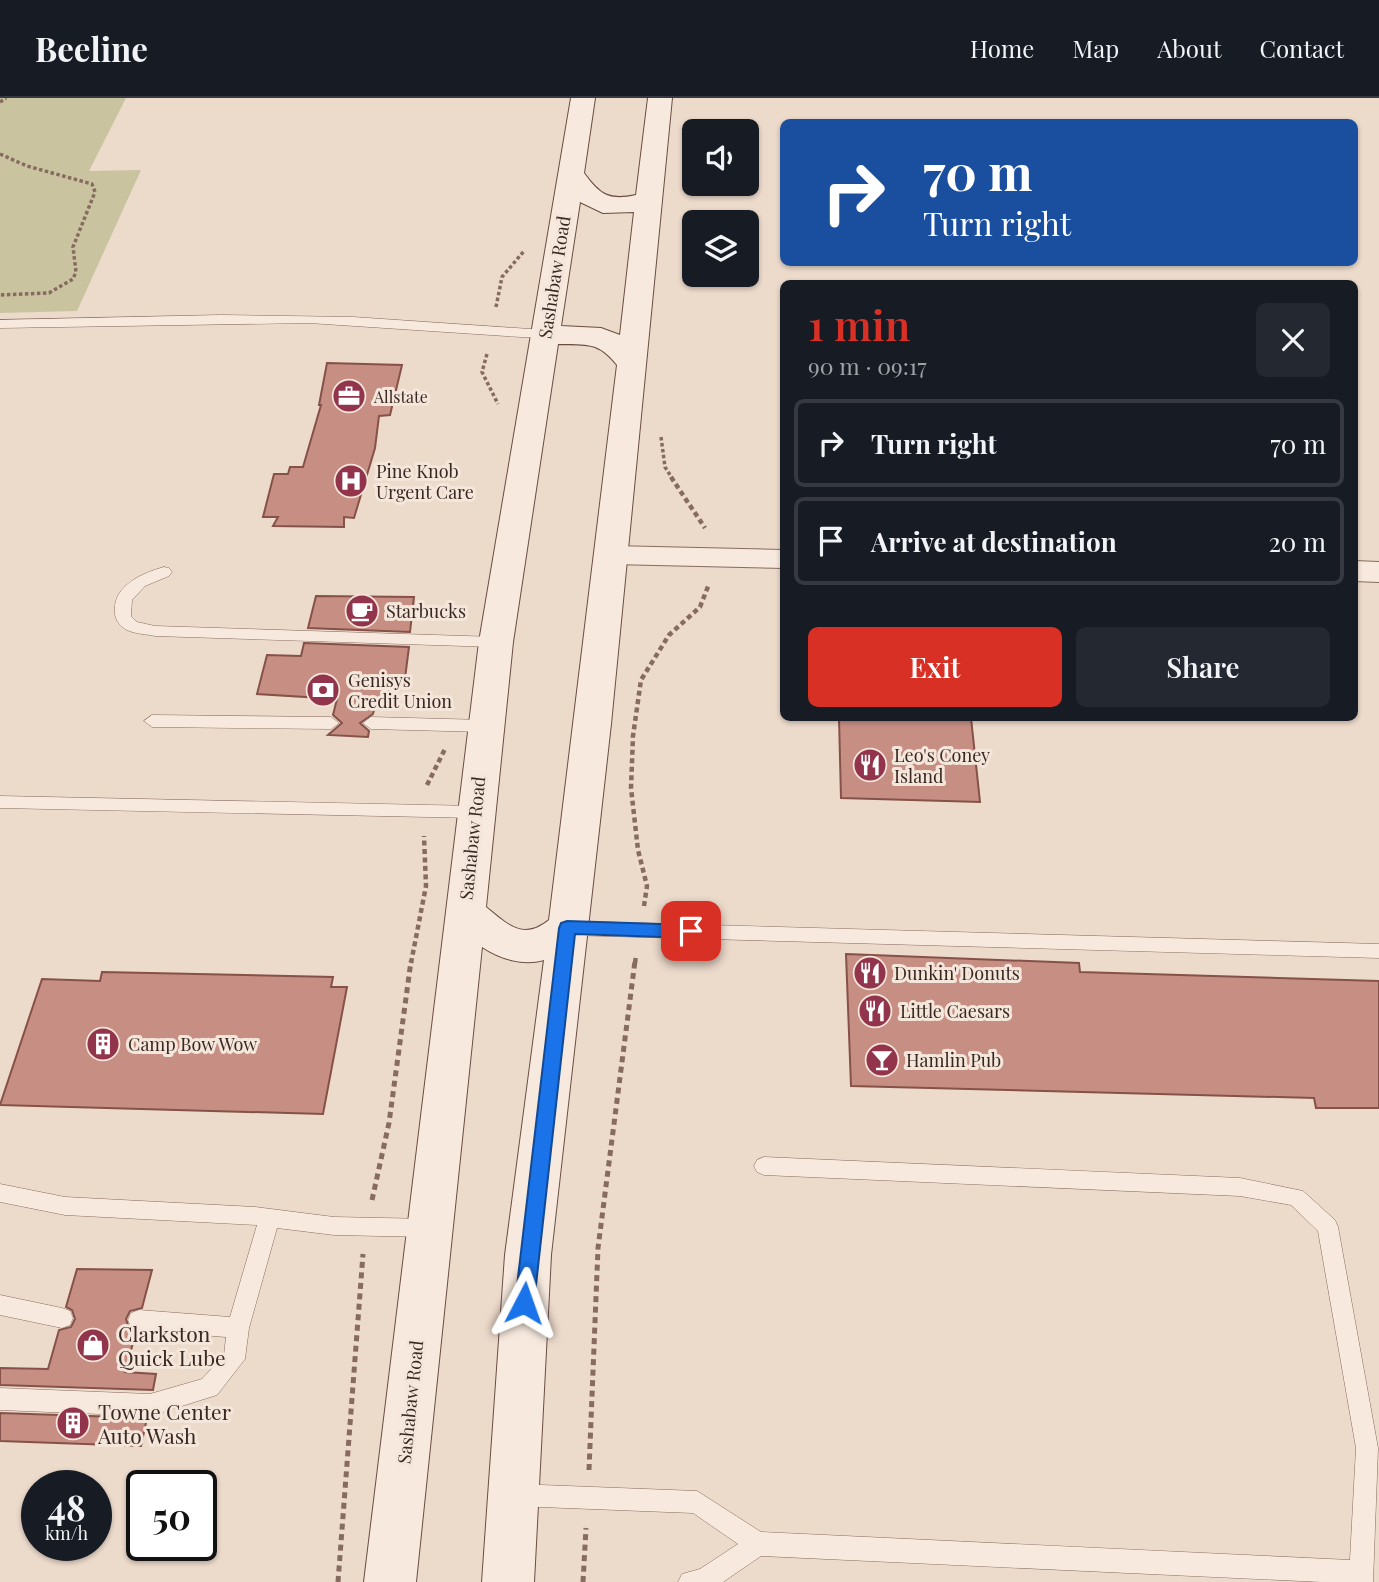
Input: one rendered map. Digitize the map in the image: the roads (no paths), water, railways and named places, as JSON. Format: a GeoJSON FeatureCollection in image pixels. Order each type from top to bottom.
{"type":"FeatureCollection","features":[{"type":"Feature","properties":{"kind":"main road","name":"Sashabaw Road"},"geometry":{"type":"LineString","coordinates":[[390,1582],[475,812],[467,726],[496,642],[583,98]]}},
{"type":"Feature","properties":{"kind":"main road"},"geometry":{"type":"LineString","coordinates":[[508,1582],[511,1495],[528,1255],[612,555],[660,98]]}},
{"type":"Feature","properties":{"kind":"main road"},"geometry":{"type":"LineString","coordinates":[[571,173],[585,195],[597,203],[624,206],[649,200]]}},
{"type":"Feature","properties":{"kind":"main road"},"geometry":{"type":"LineString","coordinates":[[545,334],[601,337],[616,345],[632,365]]}},
{"type":"Feature","properties":{"kind":"main road"},"geometry":{"type":"LineString","coordinates":[[464,912],[500,941],[512,945],[536,946],[558,937],[567,928]]}},
{"type":"Feature","properties":{"kind":"street"},"geometry":{"type":"LineString","coordinates":[[612,555],[780,559]]}},
{"type":"Feature","properties":{"kind":"street"},"geometry":{"type":"LineString","coordinates":[[1358,571],[1379,572]]}},
{"type":"Feature","properties":{"kind":"lane"},"geometry":{"type":"LineString","coordinates":[[0,324],[352,321],[492,333],[545,334]]}},
{"type":"Feature","properties":{"kind":"lane"},"geometry":{"type":"LineString","coordinates":[[164,572],[138,582],[126,593],[121,607],[122,618],[132,625],[155,631],[496,642]]}},
{"type":"Feature","properties":{"kind":"lane"},"geometry":{"type":"LineString","coordinates":[[152,720],[331,723]]}},
{"type":"Feature","properties":{"kind":"lane"},"geometry":{"type":"LineString","coordinates":[[371,723],[467,726]]}},
{"type":"Feature","properties":{"kind":"lane"},"geometry":{"type":"LineString","coordinates":[[0,802],[475,812]]}},
{"type":"Feature","properties":{"kind":"lane"},"geometry":{"type":"LineString","coordinates":[[567,928],[1379,951]]}},
{"type":"Feature","properties":{"kind":"lane"},"geometry":{"type":"LineString","coordinates":[[511,1495],[697,1502],[758,1544],[1361,1577],[1367,1448],[1328,1227],[1296,1197],[1240,1187],[764,1166]]}},
{"type":"Feature","properties":{"kind":"lane"},"geometry":{"type":"LineString","coordinates":[[0,1193],[65,1206],[270,1218],[334,1226],[429,1228]]}},
{"type":"Feature","properties":{"kind":"lane"},"geometry":{"type":"LineString","coordinates":[[0,1399],[150,1405],[209,1388],[234,1359],[239,1328],[270,1218]]}},
{"type":"Feature","properties":{"kind":"lane"},"geometry":{"type":"LineString","coordinates":[[0,1305],[62,1318]]}},
{"type":"Feature","properties":{"kind":"lane"},"geometry":{"type":"LineString","coordinates":[[139,1320],[239,1328]]}},
{"type":"Feature","properties":{"kind":"lane"},"geometry":{"type":"LineString","coordinates":[[690,1582],[704,1581],[758,1544]]}},
{"type":"Feature","properties":{"kind":"place","name":"Allstate"},"geometry":{"type":"Point","coordinates":[349,396]}},
{"type":"Feature","properties":{"kind":"place","name":"Pine Knob Urgent Care"},"geometry":{"type":"Point","coordinates":[351,481]}},
{"type":"Feature","properties":{"kind":"place","name":"Starbucks"},"geometry":{"type":"Point","coordinates":[362,611]}},
{"type":"Feature","properties":{"kind":"place","name":"Genisys Credit Union"},"geometry":{"type":"Point","coordinates":[323,690]}},
{"type":"Feature","properties":{"kind":"place","name":"Leo's Coney Island"},"geometry":{"type":"Point","coordinates":[870,765]}},
{"type":"Feature","properties":{"kind":"place","name":"Dunkin' Donuts"},"geometry":{"type":"Point","coordinates":[870,973]}},
{"type":"Feature","properties":{"kind":"place","name":"Little Caesars"},"geometry":{"type":"Point","coordinates":[875,1011]}},
{"type":"Feature","properties":{"kind":"place","name":"Camp Bow Wow"},"geometry":{"type":"Point","coordinates":[103,1044]}},
{"type":"Feature","properties":{"kind":"place","name":"Hamlin Pub"},"geometry":{"type":"Point","coordinates":[882,1060]}},
{"type":"Feature","properties":{"kind":"place","name":"Clarkston Quick Lube"},"geometry":{"type":"Point","coordinates":[93,1345]}},
{"type":"Feature","properties":{"kind":"place","name":"Towne Center Auto Wash"},"geometry":{"type":"Point","coordinates":[73,1423]}}]}
